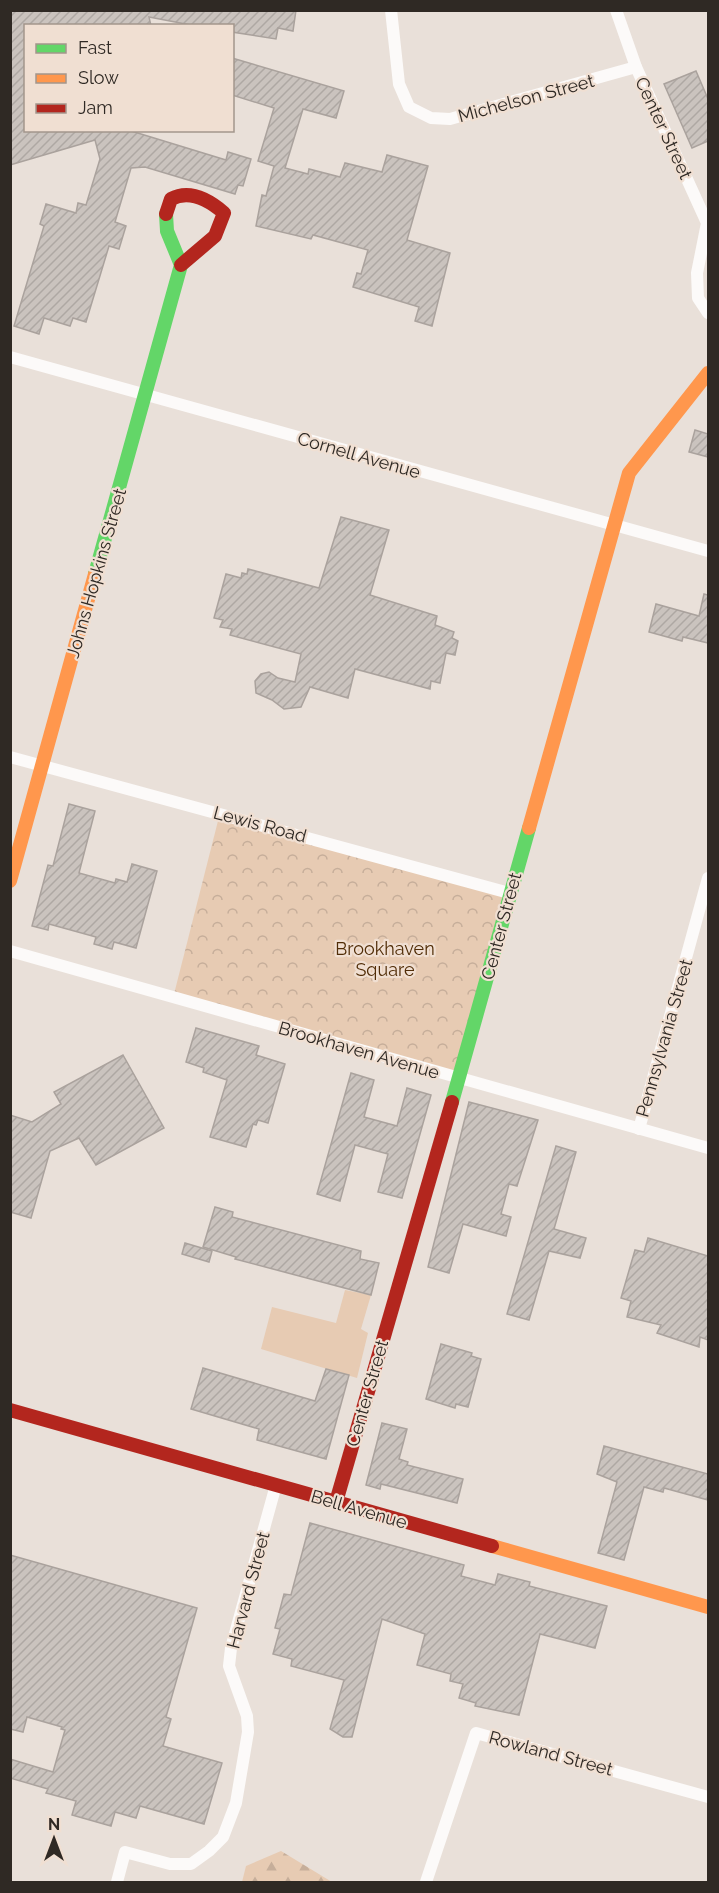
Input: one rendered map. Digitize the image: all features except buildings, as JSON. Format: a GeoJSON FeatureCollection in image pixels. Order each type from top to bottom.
{"type":"FeatureCollection","features":[{"type":"Feature","properties":{"kind":"street","name":"Michelson Street"},"geometry":{"type":"LineString","coordinates":[[391,10],[399,84],[409,107],[431,118],[450,119],[636,67]]}},
{"type":"Feature","properties":{"kind":"street","name":"Center Street"},"geometry":{"type":"LineString","coordinates":[[616,10],[636,67],[708,222],[697,273],[698,297],[708,313]]}},
{"type":"Feature","properties":{"kind":"street"},"geometry":{"type":"LineString","coordinates":[[188,193],[213,201],[224,213],[223,226],[212,240],[180,265],[165,222],[166,208],[174,197],[188,193]]}},
{"type":"Feature","properties":{"kind":"street","name":"Johns Hopkins Street"},"geometry":{"type":"LineString","coordinates":[[10,881],[146,395],[180,265]]}},
{"type":"Feature","properties":{"kind":"street","name":"Cornell Avenue"},"geometry":{"type":"LineString","coordinates":[[10,357],[708,551]]}},
{"type":"Feature","properties":{"kind":"street","name":"Center Street"},"geometry":{"type":"LineString","coordinates":[[336,1502],[459,1078],[509,893],[629,473],[708,373]]}},
{"type":"Feature","properties":{"kind":"street","name":"Lewis Road"},"geometry":{"type":"LineString","coordinates":[[10,757],[509,893]]}},
{"type":"Feature","properties":{"kind":"street","name":"Pennsylvania Street"},"geometry":{"type":"LineString","coordinates":[[639,1129],[708,878]]}},
{"type":"Feature","properties":{"kind":"street","name":"Brookhaven Avenue"},"geometry":{"type":"LineString","coordinates":[[10,951],[708,1148]]}},
{"type":"Feature","properties":{"kind":"street","name":"Bell Avenue"},"geometry":{"type":"LineString","coordinates":[[10,1410],[708,1607]]}},
{"type":"Feature","properties":{"kind":"street","name":"Harvard Street"},"geometry":{"type":"LineString","coordinates":[[117,1882],[125,1852],[170,1864],[191,1864],[224,1837],[236,1803],[248,1732],[247,1716],[230,1666],[231,1648],[276,1485]]}},
{"type":"Feature","properties":{"kind":"street","name":"Rowland Street"},"geometry":{"type":"LineString","coordinates":[[426,1882],[476,1733],[708,1797]]}},
{"type":"Feature","properties":{"kind":"green space","name":"Brookhaven Square"},"geometry":{"type":"Polygon","coordinates":[[[220,813],[509,893],[459,1078],[173,998],[220,813]]]}},
{"type":"Feature","properties":{"kind":"green space"},"geometry":{"type":"Polygon","coordinates":[[[345,1290],[371,1295],[361,1329],[368,1333],[357,1378],[261,1349],[272,1307],[336,1323],[345,1290]]]}},
{"type":"Feature","properties":{"kind":"green space"},"geometry":{"type":"Polygon","coordinates":[[[281,1851],[332,1882],[242,1882],[246,1866],[281,1851]]]}},
{"type":"Feature","properties":{"kind":"traffic: fast"},"geometry":{"type":"LineString","coordinates":[[95,574],[181,265],[167,231],[166,214]]}},
{"type":"Feature","properties":{"kind":"traffic: fast"},"geometry":{"type":"LineString","coordinates":[[452,1102],[529,828]]}},
{"type":"Feature","properties":{"kind":"traffic: slow"},"geometry":{"type":"LineString","coordinates":[[529,828],[629,473],[708,373]]}},
{"type":"Feature","properties":{"kind":"traffic: slow"},"geometry":{"type":"LineString","coordinates":[[10,881],[95,574]]}},
{"type":"Feature","properties":{"kind":"traffic: slow"},"geometry":{"type":"LineString","coordinates":[[492,1546],[708,1607]]}},
{"type":"Feature","properties":{"kind":"traffic: jam"},"geometry":{"type":"LineString","coordinates":[[166,214],[171,199],[185,195],[206,200],[224,213],[215,236],[181,265]]}},
{"type":"Feature","properties":{"kind":"traffic: jam"},"geometry":{"type":"LineString","coordinates":[[336,1502],[452,1102]]}},
{"type":"Feature","properties":{"kind":"traffic: jam"},"geometry":{"type":"LineString","coordinates":[[10,1410],[492,1546]]}}]}
